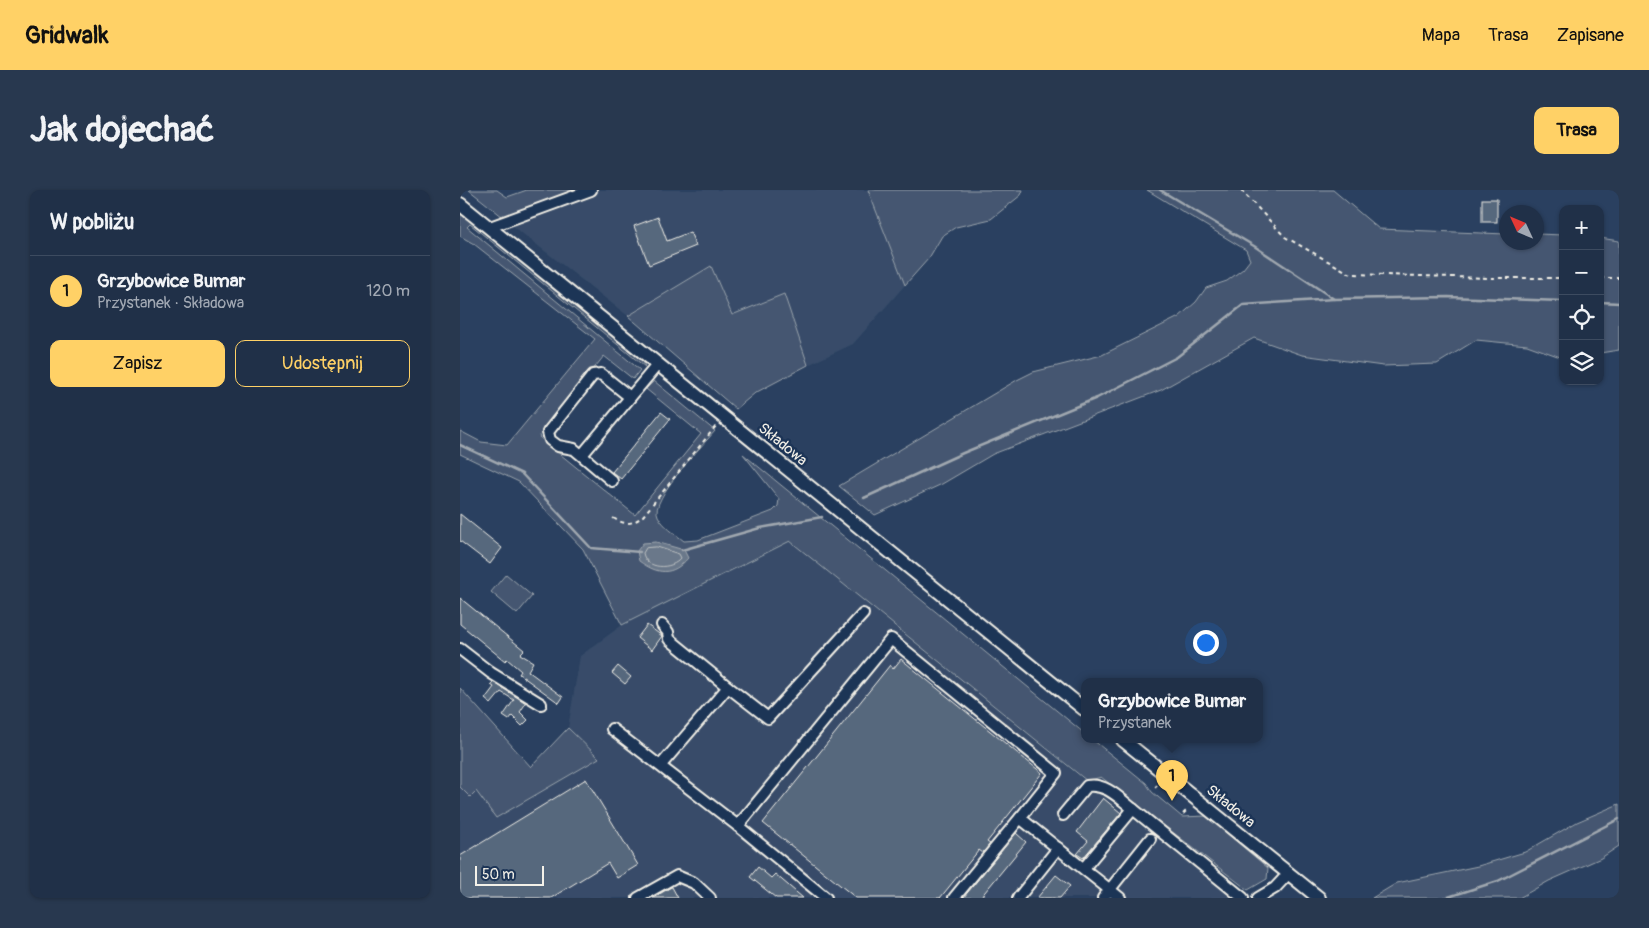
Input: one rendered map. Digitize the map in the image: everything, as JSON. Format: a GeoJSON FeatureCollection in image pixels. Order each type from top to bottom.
{"type":"FeatureCollection","features":[{"type":"Feature","properties":{"kind":"main road","name":"Składowa"},"geometry":{"type":"LineString","coordinates":[[460,205],[490,227],[1081,706]]}},
{"type":"Feature","properties":{"kind":"main road","name":"Składowa"},"geometry":{"type":"LineString","coordinates":[[1127,743],[1319,898]]}},
{"type":"Feature","properties":{"kind":"street"},"geometry":{"type":"LineString","coordinates":[[490,227],[591,190]]}},
{"type":"Feature","properties":{"kind":"street"},"geometry":{"type":"LineString","coordinates":[[582,455],[658,364]]}},
{"type":"Feature","properties":{"kind":"street"},"geometry":{"type":"LineString","coordinates":[[612,481],[582,455],[568,446],[558,446],[550,440],[548,432],[594,375],[601,374],[630,397]]}},
{"type":"Feature","properties":{"kind":"street"},"geometry":{"type":"LineString","coordinates":[[662,625],[668,632],[669,639],[768,718],[863,614]]}},
{"type":"Feature","properties":{"kind":"street"},"geometry":{"type":"LineString","coordinates":[[738,826],[891,639],[1056,773],[954,898]]}},
{"type":"Feature","properties":{"kind":"street"},"geometry":{"type":"LineString","coordinates":[[460,649],[491,673],[541,704]]}},
{"type":"Feature","properties":{"kind":"street"},"geometry":{"type":"LineString","coordinates":[[661,765],[728,687]]}},
{"type":"Feature","properties":{"kind":"street"},"geometry":{"type":"LineString","coordinates":[[612,729],[661,765],[826,898]]}},
{"type":"Feature","properties":{"kind":"street"},"geometry":{"type":"LineString","coordinates":[[1063,814],[1087,786],[1096,785],[1107,789],[1243,898]]}},
{"type":"Feature","properties":{"kind":"street"},"geometry":{"type":"LineString","coordinates":[[1084,868],[1133,809]]}},
{"type":"Feature","properties":{"kind":"street"},"geometry":{"type":"LineString","coordinates":[[1020,818],[1120,898]]}},
{"type":"Feature","properties":{"kind":"street"},"geometry":{"type":"LineString","coordinates":[[1103,898],[1150,839]]}},
{"type":"Feature","properties":{"kind":"street"},"geometry":{"type":"LineString","coordinates":[[1018,898],[1058,848]]}},
{"type":"Feature","properties":{"kind":"street"},"geometry":{"type":"LineString","coordinates":[[1258,898],[1275,888],[1289,873]]}},
{"type":"Feature","properties":{"kind":"street"},"geometry":{"type":"LineString","coordinates":[[638,898],[677,876],[694,884],[710,898]]}},
{"type":"Feature","properties":{"kind":"path"},"geometry":{"type":"LineString","coordinates":[[1242,190],[1285,237],[1352,274],[1559,278]]}},
{"type":"Feature","properties":{"kind":"path"},"geometry":{"type":"LineString","coordinates":[[1604,278],[1619,278]]}},
{"type":"Feature","properties":{"kind":"path"},"geometry":{"type":"LineString","coordinates":[[613,518],[628,524],[635,522],[643,516],[724,417]]}},
{"type":"Feature","properties":{"kind":"path"},"geometry":{"type":"LineString","coordinates":[[1183,814],[1187,810]]}},
{"type":"Feature","properties":{"kind":"shaded area"},"geometry":{"type":"Polygon","coordinates":[[[469,190],[497,190],[507,197],[527,190],[579,190],[503,217],[469,190]]]}},
{"type":"Feature","properties":{"kind":"shaded area"},"geometry":{"type":"Polygon","coordinates":[[[585,190],[868,190],[905,285],[853,344],[808,365],[784,294],[732,316],[711,266],[628,316],[514,227],[517,222],[587,197],[585,190]]]}},
{"type":"Feature","properties":{"kind":"shaded area"},"geometry":{"type":"Polygon","coordinates":[[[868,190],[1023,190],[1021,195],[991,219],[956,227],[942,236],[929,258],[905,285],[868,190]]]}},
{"type":"Feature","properties":{"kind":"shaded area"},"geometry":{"type":"Polygon","coordinates":[[[1147,190],[1333,190],[1379,229],[1499,234],[1499,250],[1544,250],[1544,234],[1559,235],[1559,357],[1527,345],[1476,340],[1437,364],[1383,366],[1302,355],[1254,338],[1161,390],[993,454],[942,484],[875,515],[839,486],[1033,372],[1102,355],[1179,317],[1196,302],[1206,288],[1227,281],[1243,269],[1250,260],[1246,250],[1147,190]]]}},
{"type":"Feature","properties":{"kind":"shaded area"},"geometry":{"type":"Polygon","coordinates":[[[460,212],[642,357],[645,367],[470,224],[467,227],[640,370],[633,379],[604,356],[539,437],[635,515],[701,434],[646,389],[654,381],[715,431],[689,460],[661,498],[657,508],[658,516],[673,533],[684,541],[698,540],[773,511],[778,506],[779,499],[743,454],[1081,731],[1081,743],[1097,743],[1146,783],[1152,792],[1182,817],[1206,816],[1268,868],[1267,879],[1248,890],[1101,777],[1087,781],[790,541],[622,625],[583,549],[519,482],[460,454],[460,431],[481,442],[507,445],[595,339],[474,244],[460,236],[460,212]]]}},
{"type":"Feature","properties":{"kind":"shaded area"},"geometry":{"type":"Polygon","coordinates":[[[1604,239],[1619,241],[1619,350],[1604,352],[1604,239]]]}},
{"type":"Feature","properties":{"kind":"shaded area"},"geometry":{"type":"Polygon","coordinates":[[[711,266],[732,315],[784,294],[808,365],[755,393],[736,409],[628,316],[711,266]]]}},
{"type":"Feature","properties":{"kind":"shaded area"},"geometry":{"type":"Polygon","coordinates":[[[790,541],[1124,812],[1238,898],[460,898],[460,787],[476,791],[497,818],[598,758],[568,728],[580,656],[622,625],[790,541]]]}},
{"type":"Feature","properties":{"kind":"shaded area"},"geometry":{"type":"Polygon","coordinates":[[[506,574],[532,596],[517,614],[491,592],[506,574]]]}},
{"type":"Feature","properties":{"kind":"shaded area"},"geometry":{"type":"Polygon","coordinates":[[[460,688],[531,767],[568,728],[599,758],[496,818],[476,791],[470,797],[460,787],[460,688]]]}},
{"type":"Feature","properties":{"kind":"shaded area"},"geometry":{"type":"Polygon","coordinates":[[[1619,804],[1619,846],[1601,858],[1549,881],[1519,898],[1372,898],[1397,883],[1478,866],[1525,852],[1577,822],[1619,804]]]}},
{"type":"Feature","properties":{"kind":"water"},"geometry":{"type":"Polygon","coordinates":[[[656,542],[684,550],[688,558],[670,571],[664,572],[652,569],[639,561],[637,551],[643,543],[656,542]]]}},
{"type":"Feature","properties":{"kind":"building"},"geometry":{"type":"Polygon","coordinates":[[[1482,199],[1497,199],[1497,222],[1482,222],[1482,199]]]}},
{"type":"Feature","properties":{"kind":"building"},"geometry":{"type":"Polygon","coordinates":[[[658,217],[667,241],[690,232],[696,246],[649,265],[634,226],[658,217]]]}},
{"type":"Feature","properties":{"kind":"building"},"geometry":{"type":"Polygon","coordinates":[[[661,412],[670,419],[621,479],[612,472],[661,412]]]}},
{"type":"Feature","properties":{"kind":"building"},"geometry":{"type":"Polygon","coordinates":[[[460,514],[502,548],[490,564],[460,541],[460,514]]]}},
{"type":"Feature","properties":{"kind":"building"},"geometry":{"type":"Polygon","coordinates":[[[460,598],[524,650],[520,654],[533,662],[528,671],[563,697],[559,703],[519,674],[521,671],[507,659],[505,661],[460,624],[460,598]]]}},
{"type":"Feature","properties":{"kind":"building"},"geometry":{"type":"Polygon","coordinates":[[[647,625],[662,636],[652,650],[637,638],[647,625]]]}},
{"type":"Feature","properties":{"kind":"building"},"geometry":{"type":"Polygon","coordinates":[[[901,659],[1042,773],[987,842],[990,844],[983,853],[979,850],[940,898],[856,898],[763,823],[890,665],[893,669],[901,659]]]}},
{"type":"Feature","properties":{"kind":"building"},"geometry":{"type":"Polygon","coordinates":[[[618,666],[631,677],[625,684],[612,673],[618,666]]]}},
{"type":"Feature","properties":{"kind":"building"},"geometry":{"type":"Polygon","coordinates":[[[493,682],[526,703],[520,712],[528,720],[522,726],[512,716],[509,720],[503,716],[514,700],[501,692],[491,704],[485,699],[494,687],[491,685],[493,682]]]}},
{"type":"Feature","properties":{"kind":"building"},"geometry":{"type":"Polygon","coordinates":[[[586,779],[638,865],[617,878],[608,863],[551,898],[460,898],[460,856],[586,779]]]}},
{"type":"Feature","properties":{"kind":"building"},"geometry":{"type":"Polygon","coordinates":[[[1103,798],[1121,813],[1083,858],[1077,854],[1088,841],[1077,832],[1103,798]]]}},
{"type":"Feature","properties":{"kind":"building"},"geometry":{"type":"Polygon","coordinates":[[[1016,833],[1026,842],[980,898],[963,898],[1016,833]]]}},
{"type":"Feature","properties":{"kind":"building"},"geometry":{"type":"Polygon","coordinates":[[[758,867],[771,878],[775,874],[803,898],[776,898],[750,877],[758,867]]]}},
{"type":"Feature","properties":{"kind":"building"},"geometry":{"type":"Polygon","coordinates":[[[1056,875],[1070,886],[1060,898],[1037,898],[1056,875]]]}},
{"type":"Feature","properties":{"kind":"building"},"geometry":{"type":"Polygon","coordinates":[[[671,887],[678,898],[653,898],[671,887]]]}},
{"type":"Feature","properties":{"kind":"waterway"},"geometry":{"type":"LineString","coordinates":[[1160,190],[1254,246],[1334,299],[1448,297],[1559,301]]}},
{"type":"Feature","properties":{"kind":"waterway"},"geometry":{"type":"LineString","coordinates":[[864,498],[963,453],[1097,398],[1177,357],[1243,305],[1334,299]]}},
{"type":"Feature","properties":{"kind":"waterway"},"geometry":{"type":"LineString","coordinates":[[1604,302],[1619,303]]}},
{"type":"Feature","properties":{"kind":"waterway"},"geometry":{"type":"LineString","coordinates":[[460,445],[522,474],[591,548],[640,552]]}},
{"type":"Feature","properties":{"kind":"waterway"},"geometry":{"type":"LineString","coordinates":[[682,550],[760,528],[822,517]]}},
{"type":"Feature","properties":{"kind":"waterway"},"geometry":{"type":"LineString","coordinates":[[1445,898],[1498,881],[1619,819]]}},
{"type":"Feature","properties":{"kind":"place","name":"Grzybowice Bumar"},"geometry":{"type":"Point","coordinates":[1172,801]}}]}
